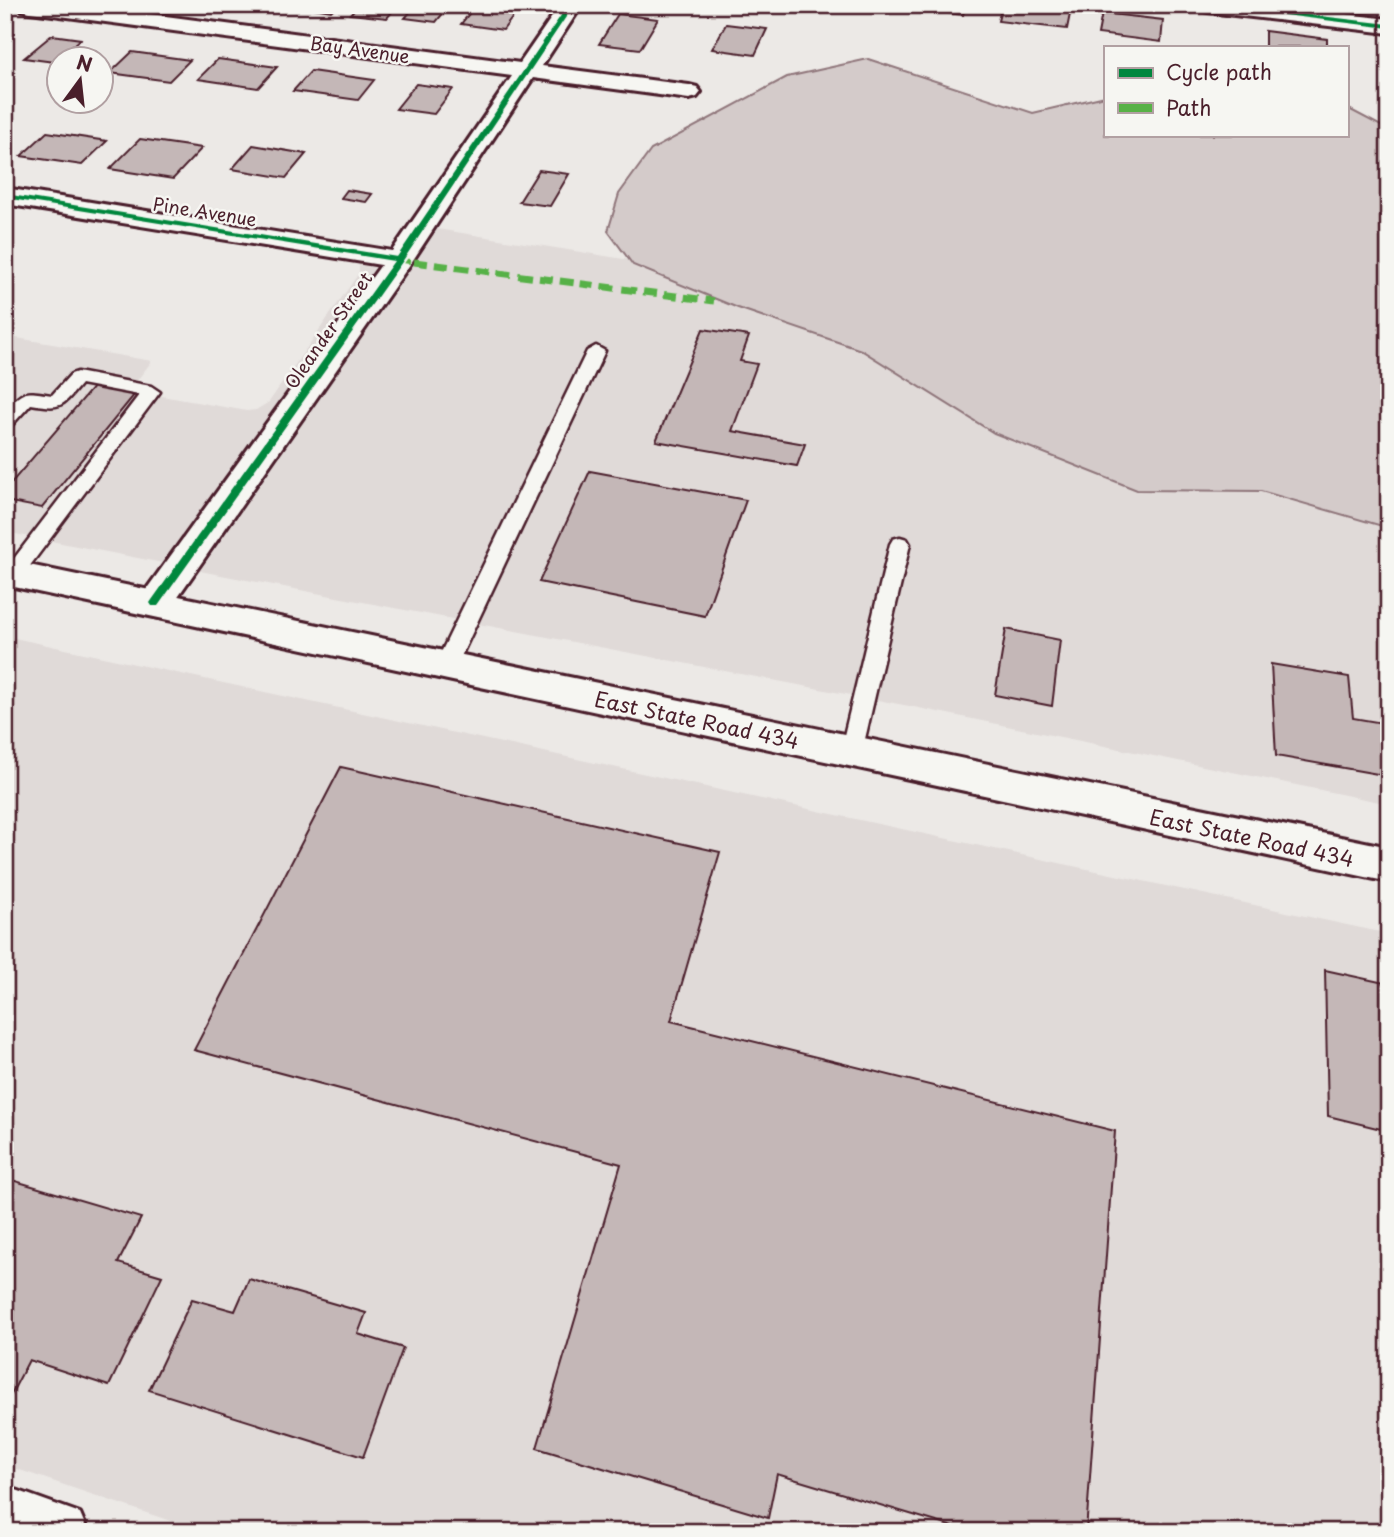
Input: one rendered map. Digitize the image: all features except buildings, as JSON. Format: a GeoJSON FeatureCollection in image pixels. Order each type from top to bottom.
{"type":"FeatureCollection","features":[{"type":"Feature","properties":{"kind":"street","name":"Bay Avenue"},"geometry":{"type":"LineString","coordinates":[[30,5],[689,92]]}},
{"type":"Feature","properties":{"kind":"street","name":"Oleander Street"},"geometry":{"type":"LineString","coordinates":[[155,603],[399,260],[571,5]]}},
{"type":"Feature","properties":{"kind":"street"},"geometry":{"type":"LineString","coordinates":[[1208,5],[1389,26]]}},
{"type":"Feature","properties":{"kind":"street","name":"Pine Avenue"},"geometry":{"type":"LineString","coordinates":[[5,196],[399,260]]}},
{"type":"Feature","properties":{"kind":"street","name":"East State Road 434"},"geometry":{"type":"LineString","coordinates":[[9,573],[1389,866]]}},
{"type":"Feature","properties":{"kind":"street"},"geometry":{"type":"LineString","coordinates":[[5,1513],[61,1532]]}},
{"type":"Feature","properties":{"kind":"lane"},"geometry":{"type":"LineString","coordinates":[[446,665],[596,351]]}},
{"type":"Feature","properties":{"kind":"lane"},"geometry":{"type":"LineString","coordinates":[[5,393],[56,402],[77,378],[151,392],[9,573]]}},
{"type":"Feature","properties":{"kind":"lane"},"geometry":{"type":"LineString","coordinates":[[5,422],[27,397]]}},
{"type":"Feature","properties":{"kind":"lane"},"geometry":{"type":"LineString","coordinates":[[851,752],[900,544]]}},
{"type":"Feature","properties":{"kind":"shaded area"},"geometry":{"type":"Polygon","coordinates":[[[868,59],[1033,113],[1104,96],[1104,136],[1348,136],[1348,109],[1389,130],[1389,528],[1261,491],[1137,490],[994,433],[861,350],[738,308],[633,265],[608,231],[619,194],[651,150],[787,77],[868,59]]]}},
{"type":"Feature","properties":{"kind":"shaded area"},"geometry":{"type":"Polygon","coordinates":[[[437,229],[630,260],[634,265],[738,308],[861,350],[994,433],[1137,490],[1261,491],[1389,528],[1389,804],[909,706],[200,571],[437,229]]]}},
{"type":"Feature","properties":{"kind":"shaded area"},"geometry":{"type":"Polygon","coordinates":[[[359,265],[376,268],[163,563],[5,532],[5,336],[152,361],[135,383],[139,392],[247,411],[256,410],[269,402],[359,273],[359,265]]]}},
{"type":"Feature","properties":{"kind":"shaded area"},"geometry":{"type":"Polygon","coordinates":[[[5,636],[1389,934],[1389,1532],[203,1532],[5,1465],[5,636]]]}},
{"type":"Feature","properties":{"kind":"marked path"},"geometry":{"type":"LineString","coordinates":[[399,260],[714,301]]}},
{"type":"Feature","properties":{"kind":"cycle path"},"geometry":{"type":"LineString","coordinates":[[155,603],[399,260],[571,5]]}},
{"type":"Feature","properties":{"kind":"cycle path"},"geometry":{"type":"LineString","coordinates":[[1208,5],[1389,26]]}},
{"type":"Feature","properties":{"kind":"cycle path"},"geometry":{"type":"LineString","coordinates":[[5,196],[399,260]]}}]}
